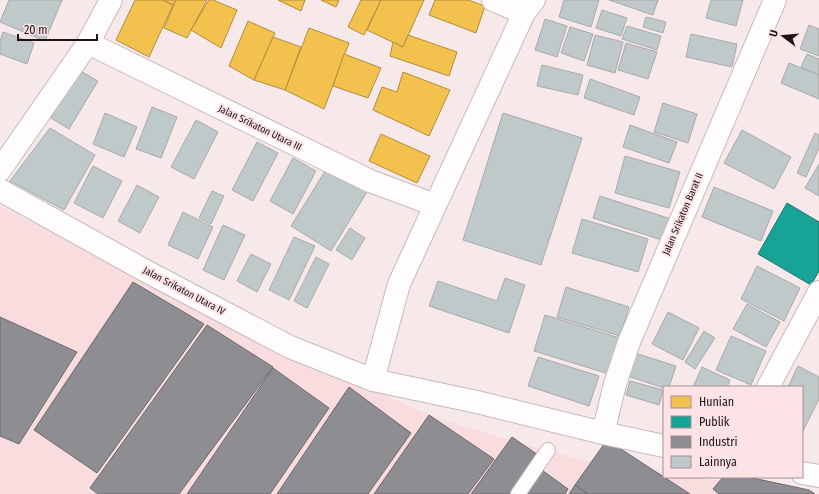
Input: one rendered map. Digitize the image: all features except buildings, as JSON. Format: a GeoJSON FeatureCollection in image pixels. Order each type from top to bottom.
{"type":"FeatureCollection","features":[{"type":"Feature","properties":{"kind":"street"},"geometry":{"type":"LineString","coordinates":[[0,170],[88,43],[110,0]]}},
{"type":"Feature","properties":{"kind":"street"},"geometry":{"type":"LineString","coordinates":[[493,0],[529,6],[399,284],[373,380],[477,402],[603,433],[663,446]]}},
{"type":"Feature","properties":{"kind":"street","name":"Jalan Srikaton Barat II"},"geometry":{"type":"LineString","coordinates":[[603,433],[629,342],[775,0]]}},
{"type":"Feature","properties":{"kind":"street","name":"Jalan Srikaton Utara III"},"geometry":{"type":"LineString","coordinates":[[88,43],[370,181],[435,205]]}},
{"type":"Feature","properties":{"kind":"street","name":"Jalan Srikaton Utara IV"},"geometry":{"type":"LineString","coordinates":[[0,190],[144,270],[290,347],[373,380]]}},
{"type":"Feature","properties":{"kind":"street"},"geometry":{"type":"LineString","coordinates":[[769,386],[819,292]]}},
{"type":"Feature","properties":{"kind":"street"},"geometry":{"type":"LineString","coordinates":[[803,473],[819,476]]}},
{"type":"Feature","properties":{"kind":"lane"},"geometry":{"type":"LineString","coordinates":[[518,494],[548,450]]}},
{"type":"Feature","properties":{"kind":"shaded area"},"geometry":{"type":"Polygon","coordinates":[[[0,206],[312,366],[440,419],[523,444],[587,461],[663,473],[663,478],[698,478],[774,487],[806,494],[0,494],[0,206]]]}}]}
